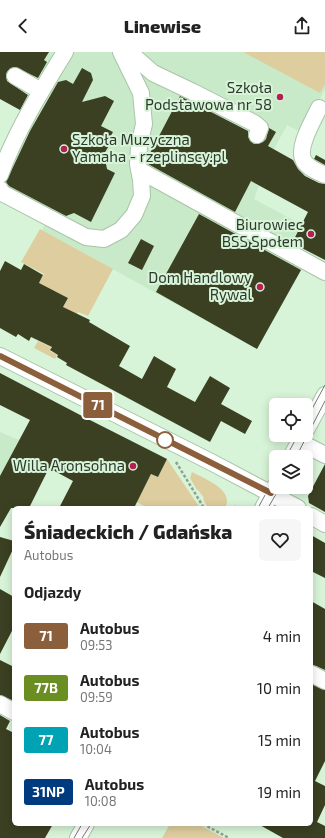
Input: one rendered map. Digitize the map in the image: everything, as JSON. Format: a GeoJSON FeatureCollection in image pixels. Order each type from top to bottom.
{"type":"FeatureCollection","features":[{"type":"Feature","properties":{"kind":"street"},"geometry":{"type":"LineString","coordinates":[[0,174],[12,146],[41,91],[65,52]]}},
{"type":"Feature","properties":{"kind":"street"},"geometry":{"type":"LineString","coordinates":[[0,189],[2,193],[86,237],[104,239],[121,230],[134,215],[142,196],[139,170],[139,146],[144,124],[141,93],[121,52]]}},
{"type":"Feature","properties":{"kind":"street"},"geometry":{"type":"LineString","coordinates":[[129,52],[153,73],[254,123],[260,128],[257,135]]}},
{"type":"Feature","properties":{"kind":"street"},"geometry":{"type":"LineString","coordinates":[[15,76],[41,91]]}},
{"type":"Feature","properties":{"kind":"street"},"geometry":{"type":"LineString","coordinates":[[319,108],[309,128],[302,153],[304,161],[308,166],[325,175]]}},
{"type":"Feature","properties":{"kind":"street"},"geometry":{"type":"LineString","coordinates":[[139,170],[325,272]]}},
{"type":"Feature","properties":{"kind":"street"},"geometry":{"type":"LineString","coordinates":[[0,356],[163,439],[269,487]]}},
{"type":"Feature","properties":{"kind":"street"},"geometry":{"type":"LineString","coordinates":[[313,417],[325,395]]}},
{"type":"Feature","properties":{"kind":"street"},"geometry":{"type":"LineString","coordinates":[[310,442],[325,455]]}},
{"type":"Feature","properties":{"kind":"street"},"geometry":{"type":"LineString","coordinates":[[264,506],[271,494]]}},
{"type":"Feature","properties":{"kind":"street"},"geometry":{"type":"LineString","coordinates":[[280,494],[295,506]]}},
{"type":"Feature","properties":{"kind":"street"},"geometry":{"type":"LineString","coordinates":[[313,517],[325,524]]}},
{"type":"Feature","properties":{"kind":"street"},"geometry":{"type":"LineString","coordinates":[[313,675],[325,681]]}},
{"type":"Feature","properties":{"kind":"street"},"geometry":{"type":"LineString","coordinates":[[0,704],[12,711]]}},
{"type":"Feature","properties":{"kind":"street"},"geometry":{"type":"LineString","coordinates":[[78,838],[85,826]]}},
{"type":"Feature","properties":{"kind":"path"},"geometry":{"type":"LineString","coordinates":[[163,439],[203,506]]}},
{"type":"Feature","properties":{"kind":"path"},"geometry":{"type":"LineString","coordinates":[[207,826],[229,838]]}},
{"type":"Feature","properties":{"kind":"shaded area"},"geometry":{"type":"Polygon","coordinates":[[[49,52],[325,52],[325,89],[317,105],[302,133],[287,125],[255,184],[259,186],[254,199],[301,224],[290,245],[303,267],[257,349],[42,230],[45,224],[0,200],[3,159],[45,73],[42,71],[47,62],[44,60],[49,52]]]}},
{"type":"Feature","properties":{"kind":"shaded area"},"geometry":{"type":"Polygon","coordinates":[[[243,52],[325,52],[325,84],[320,93],[243,52]]]}},
{"type":"Feature","properties":{"kind":"shaded area"},"geometry":{"type":"Polygon","coordinates":[[[40,229],[113,269],[88,316],[78,312],[69,328],[56,321],[68,298],[55,291],[35,291],[44,274],[21,262],[40,229]]]}},
{"type":"Feature","properties":{"kind":"shaded area"},"geometry":{"type":"Polygon","coordinates":[[[38,341],[51,347],[50,351],[57,355],[55,359],[34,348],[38,341]]]}},
{"type":"Feature","properties":{"kind":"shaded area"},"geometry":{"type":"Polygon","coordinates":[[[0,432],[40,451],[0,527],[0,432]]]}},
{"type":"Feature","properties":{"kind":"shaded area"},"geometry":{"type":"Polygon","coordinates":[[[167,459],[199,506],[144,506],[135,501],[141,494],[151,474],[158,477],[167,459]]]}},
{"type":"Feature","properties":{"kind":"shaded area"},"geometry":{"type":"Polygon","coordinates":[[[192,472],[217,486],[226,496],[226,506],[207,506],[203,499],[204,498],[190,478],[192,472]]]}},
{"type":"Feature","properties":{"kind":"shaded area"},"geometry":{"type":"Polygon","coordinates":[[[169,826],[202,826],[224,838],[162,838],[169,826]]]}},
{"type":"Feature","properties":{"kind":"building"},"geometry":{"type":"Polygon","coordinates":[[[0,52],[49,52],[44,60],[47,62],[38,78],[15,67],[11,68],[7,72],[7,81],[28,95],[20,110],[0,99],[0,52]]]}},
{"type":"Feature","properties":{"kind":"building","name":"Szkoła Muzyczna Yamaha - rzeplinscy.pl"},"geometry":{"type":"Polygon","coordinates":[[[82,68],[91,73],[93,80],[82,102],[105,96],[114,101],[101,126],[113,132],[109,139],[111,142],[104,154],[107,169],[115,173],[91,222],[74,213],[66,216],[9,186],[6,182],[30,131],[58,82],[66,80],[73,84],[82,68]]]}},
{"type":"Feature","properties":{"kind":"building"},"geometry":{"type":"Polygon","coordinates":[[[180,96],[248,131],[250,141],[254,144],[263,142],[266,139],[269,128],[276,132],[268,146],[293,160],[298,169],[305,176],[319,183],[325,184],[325,260],[292,243],[308,212],[251,181],[235,212],[148,164],[148,157],[180,96]]]}},
{"type":"Feature","properties":{"kind":"building"},"geometry":{"type":"Polygon","coordinates":[[[316,155],[325,160],[325,165],[314,159],[316,155]]]}},
{"type":"Feature","properties":{"kind":"building"},"geometry":{"type":"Polygon","coordinates":[[[199,214],[301,270],[257,349],[156,292],[199,214]]]}},
{"type":"Feature","properties":{"kind":"building"},"geometry":{"type":"Polygon","coordinates":[[[141,239],[154,246],[142,270],[128,263],[141,239]]]}},
{"type":"Feature","properties":{"kind":"building"},"geometry":{"type":"Polygon","coordinates":[[[5,261],[21,270],[24,264],[43,275],[39,283],[68,298],[63,307],[90,320],[89,322],[130,346],[119,366],[142,379],[154,356],[176,369],[167,387],[195,402],[210,376],[230,388],[221,404],[252,421],[245,434],[221,421],[210,442],[66,365],[67,363],[57,357],[58,355],[50,350],[52,347],[31,337],[29,341],[18,334],[16,337],[0,328],[0,271],[5,261]]]}},
{"type":"Feature","properties":{"kind":"building"},"geometry":{"type":"Polygon","coordinates":[[[0,373],[167,459],[158,477],[151,474],[135,506],[60,506],[73,481],[49,468],[30,506],[12,506],[0,527],[0,476],[30,420],[0,405],[0,373]]]}},
{"type":"Feature","properties":{"kind":"building"},"geometry":{"type":"Polygon","coordinates":[[[325,464],[325,512],[309,503],[308,496],[309,494],[313,494],[313,487],[325,464]]]}},
{"type":"Feature","properties":{"kind":"building"},"geometry":{"type":"Polygon","coordinates":[[[313,536],[325,543],[325,578],[313,572],[313,536]]]}},
{"type":"Feature","properties":{"kind":"building"},"geometry":{"type":"Polygon","coordinates":[[[0,537],[12,540],[12,551],[0,577],[0,537]]]}},
{"type":"Feature","properties":{"kind":"building"},"geometry":{"type":"Polygon","coordinates":[[[0,589],[12,596],[12,631],[0,654],[0,589]]]}},
{"type":"Feature","properties":{"kind":"building"},"geometry":{"type":"Polygon","coordinates":[[[313,602],[325,609],[325,670],[313,665],[313,602]]]}},
{"type":"Feature","properties":{"kind":"building"},"geometry":{"type":"Polygon","coordinates":[[[0,660],[12,666],[12,700],[0,695],[0,660]]]}},
{"type":"Feature","properties":{"kind":"building"},"geometry":{"type":"Polygon","coordinates":[[[313,685],[325,690],[325,761],[315,781],[325,786],[325,805],[317,822],[325,826],[325,838],[283,838],[262,826],[313,826],[313,685]]]}},
{"type":"Feature","properties":{"kind":"building"},"geometry":{"type":"Polygon","coordinates":[[[0,715],[10,721],[6,729],[12,732],[12,826],[52,826],[45,838],[0,838],[0,715]]]}},
{"type":"Feature","properties":{"kind":"tram line"},"geometry":{"type":"LineString","coordinates":[[313,407],[325,385]]}},
{"type":"Feature","properties":{"kind":"tram line"},"geometry":{"type":"LineString","coordinates":[[300,450],[325,401]]}},
{"type":"Feature","properties":{"kind":"tram line"},"geometry":{"type":"LineString","coordinates":[[290,450],[294,442]]}},
{"type":"Feature","properties":{"kind":"tram line"},"geometry":{"type":"LineString","coordinates":[[259,506],[269,488]]}},
{"type":"Feature","properties":{"kind":"tram line"},"geometry":{"type":"LineString","coordinates":[[269,506],[276,494]]}},
{"type":"Feature","properties":{"kind":"tram line"},"geometry":{"type":"LineString","coordinates":[[74,838],[81,826]]}},
{"type":"Feature","properties":{"kind":"tram line"},"geometry":{"type":"LineString","coordinates":[[82,838],[90,826]]}},
{"type":"Feature","properties":{"kind":"bus line","name":"71"},"geometry":{"type":"LineString","coordinates":[[0,356],[269,492]]}},
{"type":"Feature","properties":{"kind":"place","name":"Szkoła Podstawowa nr 58"},"geometry":{"type":"Point","coordinates":[280,97]}},
{"type":"Feature","properties":{"kind":"place","name":"Szkoła Muzyczna Yamaha - rzeplinscy.pl"},"geometry":{"type":"Point","coordinates":[64,149]}},
{"type":"Feature","properties":{"kind":"place","name":"Biurowiec BSS Społem"},"geometry":{"type":"Point","coordinates":[311,234]}},
{"type":"Feature","properties":{"kind":"place","name":"Dom Handlowy Rywal"},"geometry":{"type":"Point","coordinates":[260,287]}},
{"type":"Feature","properties":{"kind":"place","name":"Willa Aronsohna"},"geometry":{"type":"Point","coordinates":[133,466]}}]}
